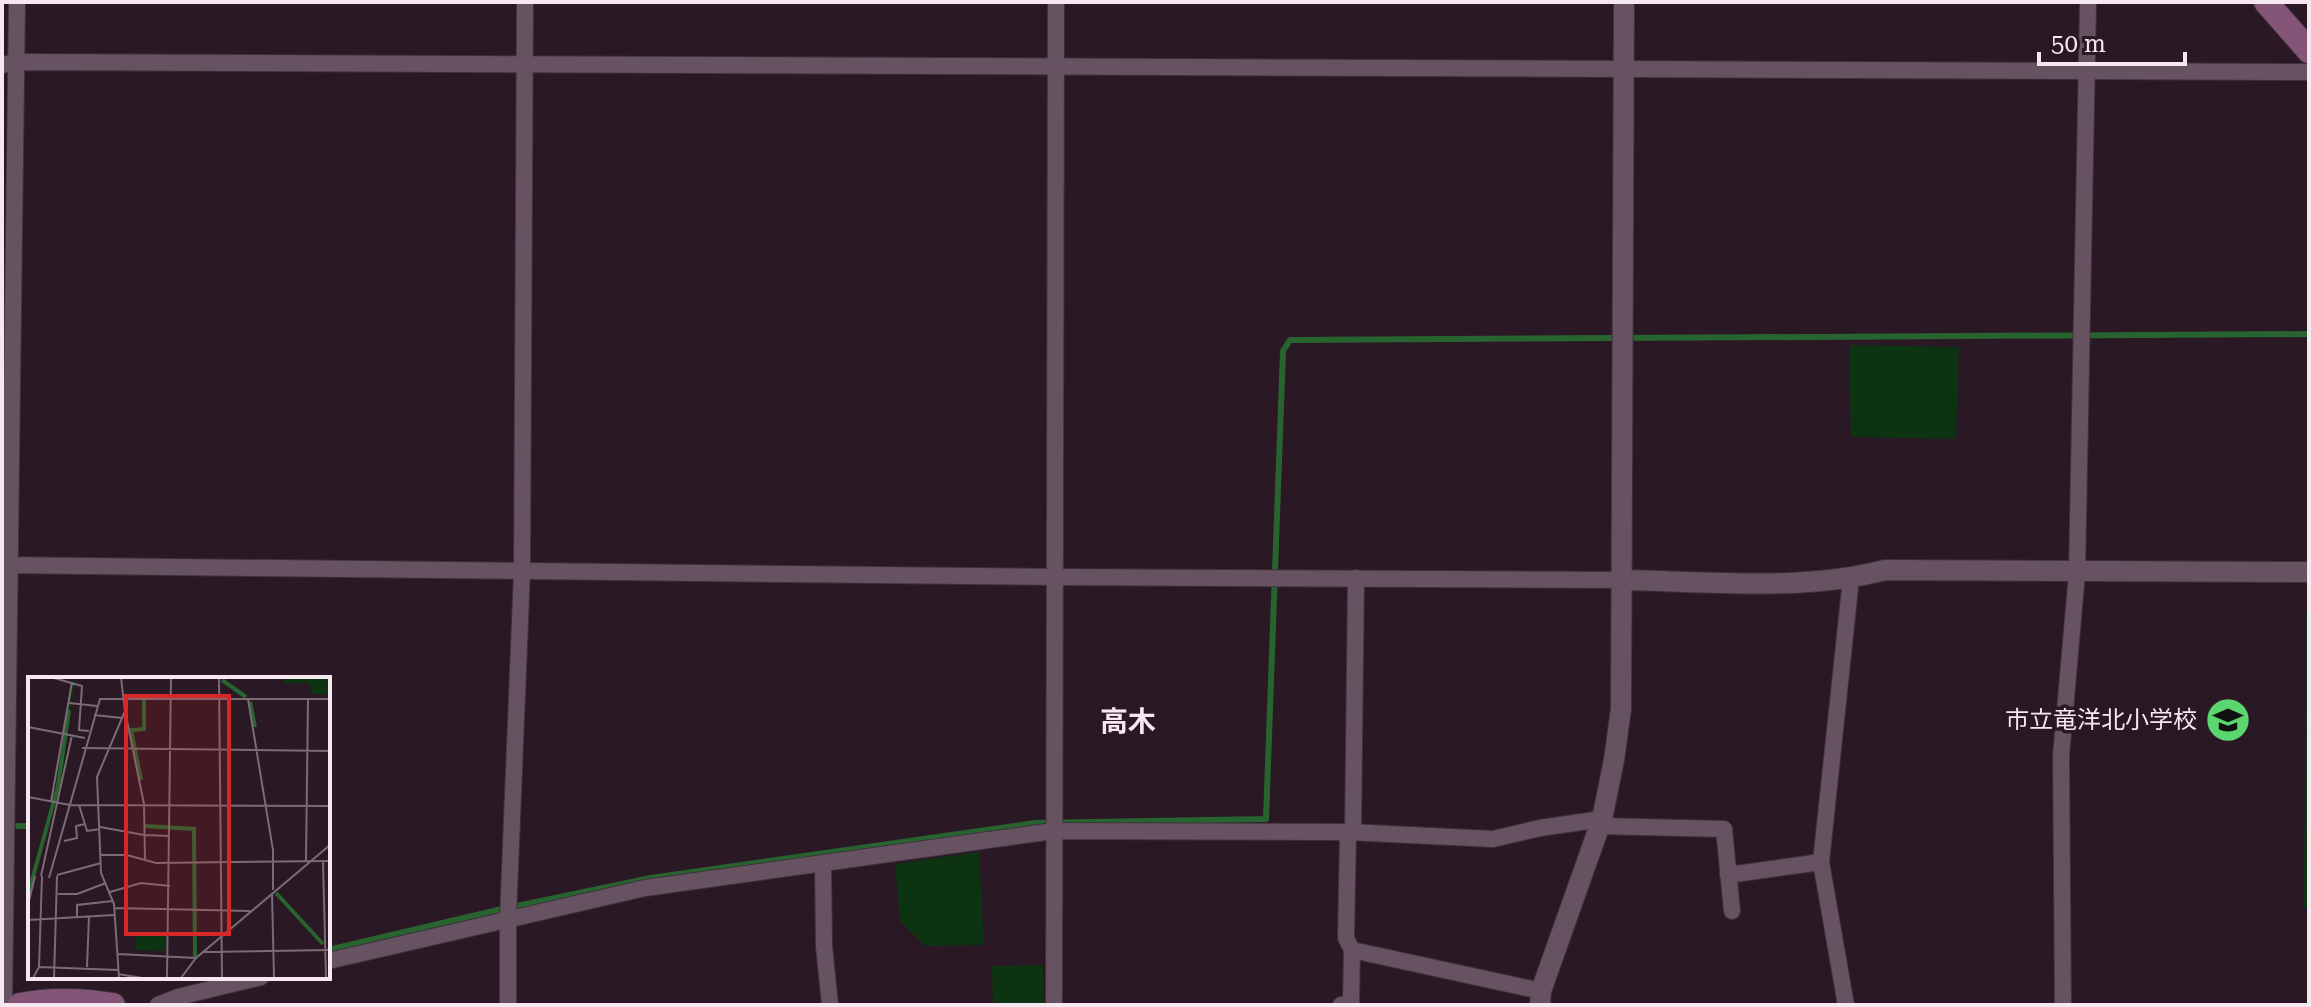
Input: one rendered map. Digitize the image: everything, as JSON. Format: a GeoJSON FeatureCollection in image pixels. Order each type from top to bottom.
{"type":"FeatureCollection","features":[{"type":"Feature","properties":{"kind":"main road"},"geometry":{"type":"LineString","coordinates":[[2266,2],[2309,51]]}},
{"type":"Feature","properties":{"kind":"main road"},"geometry":{"type":"LineString","coordinates":[[20,1005],[41,1001],[85,1001],[113,1005]]}},
{"type":"Feature","properties":{"kind":"street"},"geometry":{"type":"LineString","coordinates":[[4,1005],[9,63],[17,2]]}},
{"type":"Feature","properties":{"kind":"street"},"geometry":{"type":"LineString","coordinates":[[508,1005],[508,918],[522,572],[525,2]]}},
{"type":"Feature","properties":{"kind":"street"},"geometry":{"type":"LineString","coordinates":[[1054,1005],[1056,2]]}},
{"type":"Feature","properties":{"kind":"street"},"geometry":{"type":"LineString","coordinates":[[1352,950],[1541,998],[1600,822],[1614,760],[1621,709],[1624,2]]}},
{"type":"Feature","properties":{"kind":"street"},"geometry":{"type":"LineString","coordinates":[[2063,1005],[2061,756],[2077,573],[2088,2]]}},
{"type":"Feature","properties":{"kind":"street"},"geometry":{"type":"LineString","coordinates":[[9,63],[2309,72]]}},
{"type":"Feature","properties":{"kind":"street"},"geometry":{"type":"LineString","coordinates":[[6,565],[1816,582],[1851,579],[1885,570],[2309,572]]}},
{"type":"Feature","properties":{"kind":"street"},"geometry":{"type":"LineString","coordinates":[[1341,1005],[1351,1004],[1352,950],[1346,938],[1356,578]]}},
{"type":"Feature","properties":{"kind":"street"},"geometry":{"type":"LineString","coordinates":[[1846,1005],[1821,862],[1851,579]]}},
{"type":"Feature","properties":{"kind":"street"},"geometry":{"type":"LineString","coordinates":[[330,961],[645,888],[1053,831],[1351,832],[1493,839],[1540,828],[1600,822],[1724,829],[1732,911]]}},
{"type":"Feature","properties":{"kind":"street"},"geometry":{"type":"LineString","coordinates":[[1728,875],[1821,862]]}},
{"type":"Feature","properties":{"kind":"street"},"geometry":{"type":"LineString","coordinates":[[823,864],[824,946],[830,1005]]}},
{"type":"Feature","properties":{"kind":"street"},"geometry":{"type":"LineString","coordinates":[[158,1005],[178,997],[253,979]]}},
{"type":"Feature","properties":{"kind":"green space"},"geometry":{"type":"Polygon","coordinates":[[[1849,345],[1959,347],[1956,439],[1851,437],[1849,345]]]}},
{"type":"Feature","properties":{"kind":"green space"},"geometry":{"type":"Polygon","coordinates":[[[2306,611],[2309,611],[2309,908],[2304,908],[2306,611]]]}},
{"type":"Feature","properties":{"kind":"green space"},"geometry":{"type":"Polygon","coordinates":[[[979,852],[984,945],[925,946],[900,921],[895,864],[979,852]]]}},
{"type":"Feature","properties":{"kind":"green space"},"geometry":{"type":"Polygon","coordinates":[[[1043,965],[1044,1005],[993,1005],[992,966],[1043,965]]]}},
{"type":"Feature","properties":{"kind":"waterway"},"geometry":{"type":"LineString","coordinates":[[330,950],[651,878],[1035,823],[1266,819],[1283,351],[1290,340],[2309,334]]}},
{"type":"Feature","properties":{"kind":"waterway"},"geometry":{"type":"LineString","coordinates":[[18,826],[28,826]]}},
{"type":"Feature","properties":{"kind":"place","name":"市立竜洋北小学校"},"geometry":{"type":"Point","coordinates":[2228,720]}},
{"type":"Feature","properties":{"kind":"district","name":"高木"},"geometry":{"type":"Point","coordinates":[1128,721]}}]}
